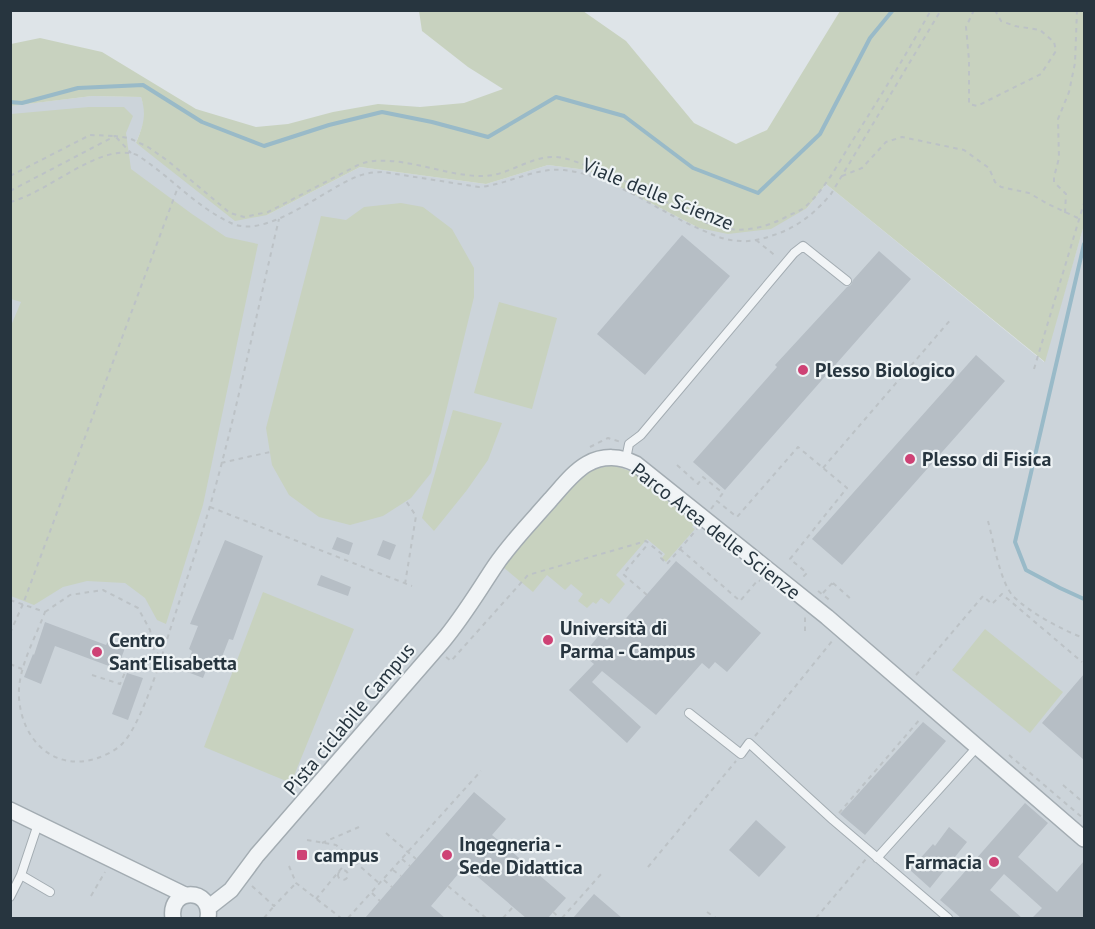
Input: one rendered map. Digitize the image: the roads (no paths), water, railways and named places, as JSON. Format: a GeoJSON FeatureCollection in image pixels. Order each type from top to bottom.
{"type":"FeatureCollection","features":[{"type":"Feature","properties":{"kind":"street","name":"Parco Area delle Scienze"},"geometry":{"type":"LineString","coordinates":[[208,913],[231,890],[240,876],[442,642],[467,612],[495,566],[513,543],[575,473],[588,463],[628,452],[636,465],[842,630],[1084,839]]}},
{"type":"Feature","properties":{"kind":"street"},"geometry":{"type":"LineString","coordinates":[[10,810],[111,860],[192,895],[206,903],[208,913]]}},
{"type":"Feature","properties":{"kind":"street","name":"Parco Area delle Scienze"},"geometry":{"type":"LineString","coordinates":[[192,895],[222,890],[240,876]]}},
{"type":"Feature","properties":{"kind":"street"},"geometry":{"type":"LineString","coordinates":[[157,881],[173,913]]}},
{"type":"Feature","properties":{"kind":"street"},"geometry":{"type":"LineString","coordinates":[[173,913],[176,902],[192,895]]}},
{"type":"Feature","properties":{"kind":"lane"},"geometry":{"type":"LineString","coordinates":[[628,452],[785,264],[803,246],[847,281]]}},
{"type":"Feature","properties":{"kind":"lane"},"geometry":{"type":"LineString","coordinates":[[689,713],[741,754],[749,742],[833,820],[948,918]]}},
{"type":"Feature","properties":{"kind":"lane"},"geometry":{"type":"LineString","coordinates":[[874,855],[978,746]]}},
{"type":"Feature","properties":{"kind":"lane"},"geometry":{"type":"LineString","coordinates":[[10,897],[21,875],[38,824]]}},
{"type":"Feature","properties":{"kind":"lane"},"geometry":{"type":"LineString","coordinates":[[21,875],[50,892]]}},
{"type":"Feature","properties":{"kind":"waterway"},"geometry":{"type":"LineString","coordinates":[[10,102],[22,103],[78,88],[143,85],[202,122],[264,146],[329,125],[382,112],[488,137],[556,97],[624,116],[693,168],[758,193],[820,134],[870,38],[893,10]]}},
{"type":"Feature","properties":{"kind":"waterway"},"geometry":{"type":"LineString","coordinates":[[1084,244],[1015,542],[1026,570],[1084,599]]}},
{"type":"Feature","properties":{"kind":"place","name":"Plesso Biologico"},"geometry":{"type":"Point","coordinates":[803,370]}},
{"type":"Feature","properties":{"kind":"place","name":"Plesso di Fisica"},"geometry":{"type":"Point","coordinates":[910,459]}},
{"type":"Feature","properties":{"kind":"place","name":"Università di Parma - Campus"},"geometry":{"type":"Point","coordinates":[548,640]}},
{"type":"Feature","properties":{"kind":"place","name":"Centro Sant'Elisabetta"},"geometry":{"type":"Point","coordinates":[97,652]}},
{"type":"Feature","properties":{"kind":"place","name":"campus"},"geometry":{"type":"Point","coordinates":[302,855]}},
{"type":"Feature","properties":{"kind":"place","name":"Ingegneria - Sede Didattica"},"geometry":{"type":"Point","coordinates":[447,855]}},
{"type":"Feature","properties":{"kind":"place","name":"Farmacia"},"geometry":{"type":"Point","coordinates":[994,862]}}]}
